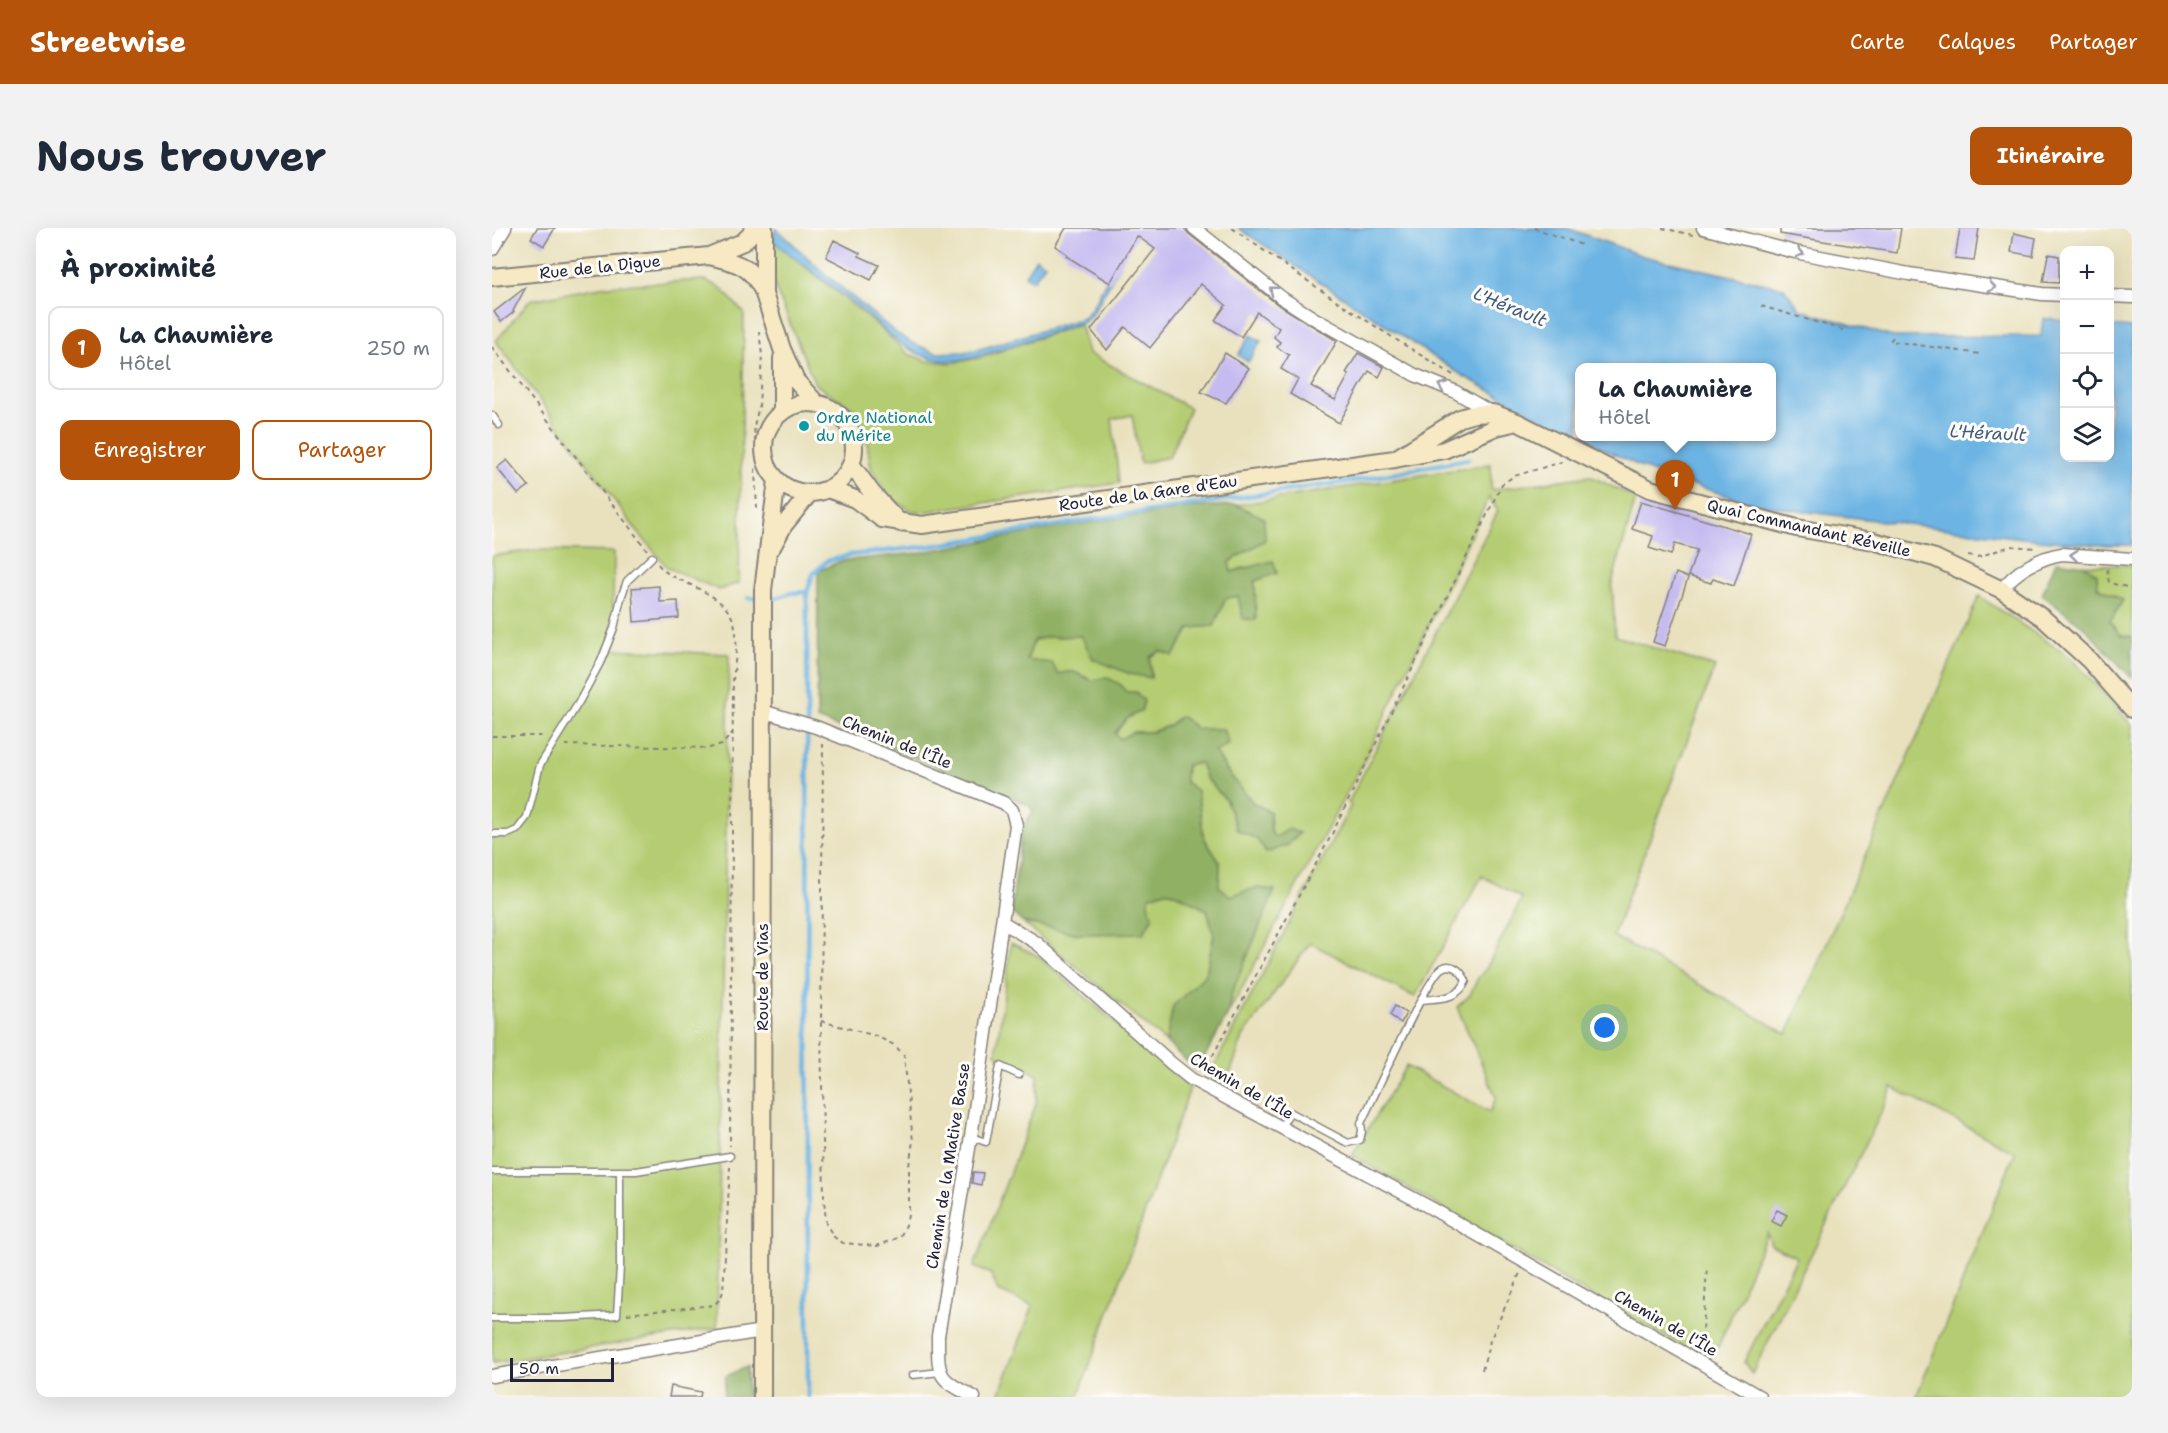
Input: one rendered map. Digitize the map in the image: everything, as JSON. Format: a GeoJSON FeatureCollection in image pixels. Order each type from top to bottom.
{"type":"FeatureCollection","features":[{"type":"Feature","properties":{"kind":"main road","name":"Rue de la Digue"},"geometry":{"type":"LineString","coordinates":[[492,278],[709,256],[743,242],[754,228]]}},
{"type":"Feature","properties":{"kind":"main road"},"geometry":{"type":"LineString","coordinates":[[764,228],[764,294],[782,350],[796,381],[817,404],[836,413],[849,428],[853,449],[851,464],[843,477],[828,489],[809,494],[793,490],[777,480],[765,458],[764,446],[766,433],[782,411],[798,405],[817,404]]}},
{"type":"Feature","properties":{"kind":"main road","name":"Rue de la Digue"},"geometry":{"type":"LineString","coordinates":[[709,256],[737,263],[749,270],[756,277],[764,294]]}},
{"type":"Feature","properties":{"kind":"main road"},"geometry":{"type":"LineString","coordinates":[[782,350],[782,411]]}},
{"type":"Feature","properties":{"kind":"main road"},"geometry":{"type":"LineString","coordinates":[[1486,411],[1517,422]]}},
{"type":"Feature","properties":{"kind":"main road","name":"Route de la Gare d'Eau"},"geometry":{"type":"LineString","coordinates":[[1395,459],[1460,417],[1486,411]]}},
{"type":"Feature","properties":{"kind":"main road","name":"Route de la Gare d'Eau"},"geometry":{"type":"LineString","coordinates":[[828,489],[855,499],[882,519],[922,525],[1395,459],[1444,450],[1496,427],[1517,422]]}},
{"type":"Feature","properties":{"kind":"main road","name":"Quai Commandant Réveille"},"geometry":{"type":"LineString","coordinates":[[1517,422],[1650,489],[1797,528],[1873,541],[1935,558],[2002,590],[2043,618],[2089,660],[2132,709]]}},
{"type":"Feature","properties":{"kind":"main road"},"geometry":{"type":"LineString","coordinates":[[851,464],[872,493],[901,523]]}},
{"type":"Feature","properties":{"kind":"main road","name":"Route de Vias"},"geometry":{"type":"LineString","coordinates":[[762,1397],[763,590],[777,480]]}},
{"type":"Feature","properties":{"kind":"main road","name":"Route de Vias"},"geometry":{"type":"LineString","coordinates":[[766,558],[784,525],[809,494]]}},
{"type":"Feature","properties":{"kind":"street"},"geometry":{"type":"LineString","coordinates":[[492,249],[505,228]]}},
{"type":"Feature","properties":{"kind":"street"},"geometry":{"type":"LineString","coordinates":[[1194,228],[1282,298],[1315,319],[1415,375],[1454,391],[1486,411],[1476,430],[1463,443]]}},
{"type":"Feature","properties":{"kind":"street"},"geometry":{"type":"LineString","coordinates":[[1703,228],[1795,252],[1909,274],[2060,295]]}},
{"type":"Feature","properties":{"kind":"street"},"geometry":{"type":"LineString","coordinates":[[2114,296],[2132,297]]}},
{"type":"Feature","properties":{"kind":"street"},"geometry":{"type":"LineString","coordinates":[[2002,590],[2008,579],[2053,555],[2132,558]]}},
{"type":"Feature","properties":{"kind":"street","name":"Chemin de l'Île"},"geometry":{"type":"LineString","coordinates":[[762,711],[815,726],[1004,803],[1012,810],[1016,825],[1002,922],[1037,943],[1171,1063],[1198,1082],[1525,1262],[1760,1397]]}},
{"type":"Feature","properties":{"kind":"street","name":"Chemin de la Mative Basse"},"geometry":{"type":"LineString","coordinates":[[940,1372],[938,1336],[1002,922]]}},
{"type":"Feature","properties":{"kind":"street"},"geometry":{"type":"LineString","coordinates":[[492,1376],[762,1331]]}},
{"type":"Feature","properties":{"kind":"street"},"geometry":{"type":"LineString","coordinates":[[940,1372],[941,1377],[951,1385],[974,1397]]}},
{"type":"Feature","properties":{"kind":"lane"},"geometry":{"type":"LineString","coordinates":[[492,415],[499,425]]}},
{"type":"Feature","properties":{"kind":"lane"},"geometry":{"type":"LineString","coordinates":[[492,834],[508,834],[517,830],[527,817],[540,765],[601,661],[615,628],[627,581],[652,557]]}},
{"type":"Feature","properties":{"kind":"lane"},"geometry":{"type":"LineString","coordinates":[[1281,1127],[1290,1112],[1348,1143],[1360,1140],[1361,1123],[1421,1000],[1439,969],[1448,966],[1462,973],[1466,981],[1462,991],[1449,997],[1421,1000]]}},
{"type":"Feature","properties":{"kind":"lane"},"geometry":{"type":"LineString","coordinates":[[970,1137],[987,1142],[1000,1066],[1019,1075]]}},
{"type":"Feature","properties":{"kind":"lane"},"geometry":{"type":"LineString","coordinates":[[492,1170],[636,1171],[730,1156]]}},
{"type":"Feature","properties":{"kind":"lane"},"geometry":{"type":"LineString","coordinates":[[492,1318],[617,1315],[620,1267],[620,1171]]}},
{"type":"Feature","properties":{"kind":"lane"},"geometry":{"type":"LineString","coordinates":[[913,1375],[940,1372]]}},
{"type":"Feature","properties":{"kind":"path"},"geometry":{"type":"LineString","coordinates":[[1232,228],[1313,286],[1461,380]]}},
{"type":"Feature","properties":{"kind":"path"},"geometry":{"type":"LineString","coordinates":[[1534,228],[1585,246]]}},
{"type":"Feature","properties":{"kind":"path"},"geometry":{"type":"LineString","coordinates":[[1761,306],[1843,330]]}},
{"type":"Feature","properties":{"kind":"path"},"geometry":{"type":"LineString","coordinates":[[759,330],[762,355],[759,406],[754,426],[755,440],[764,446]]}},
{"type":"Feature","properties":{"kind":"path"},"geometry":{"type":"LineString","coordinates":[[1893,337],[1890,341],[1980,354]]}},
{"type":"Feature","properties":{"kind":"path"},"geometry":{"type":"LineString","coordinates":[[492,347],[667,574],[724,604],[733,616],[737,645],[733,680],[730,1156],[723,1292],[714,1305],[617,1315]]}},
{"type":"Feature","properties":{"kind":"path"},"geometry":{"type":"LineString","coordinates":[[1198,1082],[1332,834],[1502,484],[1514,476],[1561,463],[1578,452]]}},
{"type":"Feature","properties":{"kind":"path"},"geometry":{"type":"LineString","coordinates":[[1967,555],[1978,557],[2011,546],[2028,548]]}},
{"type":"Feature","properties":{"kind":"path"},"geometry":{"type":"LineString","coordinates":[[2106,558],[2109,584],[2132,588]]}},
{"type":"Feature","properties":{"kind":"path"},"geometry":{"type":"LineString","coordinates":[[815,726],[824,1197],[826,1224],[834,1237],[843,1243],[877,1246],[900,1236],[906,1225],[909,1210],[909,1166],[913,1141],[904,1055],[894,1045],[876,1036],[821,1021]]}},
{"type":"Feature","properties":{"kind":"path"},"geometry":{"type":"LineString","coordinates":[[552,745],[709,747],[722,745],[733,732]]}},
{"type":"Feature","properties":{"kind":"path"},"geometry":{"type":"LineString","coordinates":[[492,735],[557,737]]}},
{"type":"Feature","properties":{"kind":"path"},"geometry":{"type":"LineString","coordinates":[[1482,1370],[1490,1341],[1525,1262]]}},
{"type":"Feature","properties":{"kind":"path"},"geometry":{"type":"LineString","coordinates":[[1701,1362],[1707,1267]]}},
{"type":"Feature","properties":{"kind":"green space"},"geometry":{"type":"Polygon","coordinates":[[[771,239],[877,325],[908,354],[927,361],[952,363],[980,358],[1080,324],[1088,353],[1190,408],[1169,457],[1140,463],[1132,415],[1112,419],[1119,483],[922,512],[910,510],[889,497],[871,469],[865,427],[858,411],[815,384],[773,282],[771,239]]]}},
{"type":"Feature","properties":{"kind":"green space"},"geometry":{"type":"Polygon","coordinates":[[[704,280],[720,287],[744,313],[739,583],[719,590],[668,568],[637,531],[496,341],[530,300],[606,286],[704,280]]]}},
{"type":"Feature","properties":{"kind":"green space"},"geometry":{"type":"Polygon","coordinates":[[[1491,464],[1491,490],[1590,476],[1636,498],[1612,583],[1615,636],[1715,667],[1613,936],[1787,1034],[1979,596],[2070,657],[2132,725],[2132,1397],[1916,1397],[2015,1152],[1892,1087],[1752,1374],[1744,1362],[1797,1257],[1771,1245],[1767,1233],[1714,1356],[1696,1342],[1690,1350],[1602,1302],[1352,1155],[1406,1066],[1490,1112],[1496,1097],[1457,1007],[1470,995],[1478,978],[1486,969],[1522,898],[1482,876],[1415,997],[1310,943],[1243,1037],[1224,1091],[1208,1078],[1351,805],[1348,803],[1498,511],[1489,497],[1365,759],[1228,1014],[1231,995],[1274,890],[1255,888],[1231,896],[1219,887],[1220,863],[1204,838],[1197,791],[1185,782],[1186,765],[1200,763],[1206,778],[1226,800],[1237,830],[1258,839],[1288,845],[1299,833],[1276,837],[1271,833],[1270,812],[1253,803],[1227,771],[1215,751],[1223,729],[1197,729],[1181,716],[1168,726],[1152,732],[1133,732],[1120,740],[1115,734],[1126,719],[1141,711],[1144,701],[1125,692],[1106,677],[1094,681],[1086,680],[1072,672],[1057,674],[1027,660],[1034,640],[1081,636],[1151,677],[1150,657],[1160,651],[1173,656],[1190,628],[1214,625],[1226,598],[1238,596],[1255,581],[1276,573],[1243,568],[1231,572],[1228,562],[1263,518],[1236,505],[1491,464]]]}},
{"type":"Feature","properties":{"kind":"green space"},"geometry":{"type":"Polygon","coordinates":[[[1236,505],[1264,518],[1265,540],[1229,562],[1231,572],[1273,561],[1277,573],[1255,581],[1256,620],[1243,619],[1238,596],[1226,598],[1214,626],[1190,628],[1173,656],[1160,651],[1150,657],[1151,678],[1130,674],[1093,659],[1081,636],[1034,640],[1027,660],[1052,663],[1058,674],[1073,672],[1091,680],[1106,677],[1120,684],[1126,692],[1136,692],[1144,701],[1141,711],[1126,719],[1115,733],[1120,739],[1133,732],[1152,732],[1168,726],[1181,716],[1197,729],[1223,729],[1229,744],[1215,752],[1253,803],[1270,812],[1271,833],[1276,837],[1289,829],[1299,833],[1288,845],[1266,853],[1257,839],[1237,830],[1226,800],[1206,778],[1200,763],[1186,765],[1185,782],[1197,791],[1204,838],[1220,863],[1219,887],[1231,896],[1255,888],[1275,890],[1231,995],[1228,1014],[1197,1071],[1166,1042],[1173,1006],[1206,974],[1214,935],[1207,910],[1178,894],[1165,891],[1150,896],[1148,904],[1153,917],[1143,933],[1079,934],[1022,922],[1011,912],[1022,828],[1033,812],[1029,805],[817,719],[818,571],[841,561],[918,553],[1065,526],[1194,507],[1236,505]]]}},
{"type":"Feature","properties":{"kind":"green space"},"geometry":{"type":"Polygon","coordinates":[[[535,550],[614,552],[612,649],[729,654],[717,1328],[492,1363],[492,556],[535,550]]]}},
{"type":"Feature","properties":{"kind":"green space"},"geometry":{"type":"Polygon","coordinates":[[[2056,561],[2084,565],[2097,574],[2098,587],[2123,600],[2110,622],[2121,635],[2132,637],[2132,678],[2084,627],[2042,595],[2056,561]]]}},
{"type":"Feature","properties":{"kind":"green space"},"geometry":{"type":"Polygon","coordinates":[[[2084,565],[2132,565],[2132,637],[2121,635],[2110,622],[2123,600],[2097,587],[2097,574],[2084,565]]]}},
{"type":"Feature","properties":{"kind":"green space"},"geometry":{"type":"Polygon","coordinates":[[[1165,891],[1178,894],[1207,910],[1214,935],[1206,974],[1173,1007],[1166,1042],[1025,924],[1043,925],[1079,934],[1143,933],[1153,917],[1148,904],[1150,896],[1165,891]]]}},
{"type":"Feature","properties":{"kind":"green space"},"geometry":{"type":"Polygon","coordinates":[[[1011,943],[1038,956],[1190,1088],[1078,1397],[1004,1397],[999,1395],[1033,1306],[998,1291],[991,1274],[974,1267],[1036,1104],[1038,1075],[996,1054],[1011,943]]]}},
{"type":"Feature","properties":{"kind":"green space"},"geometry":{"type":"Polygon","coordinates":[[[747,1367],[747,1397],[723,1397],[726,1376],[747,1367]]]}},
{"type":"Feature","properties":{"kind":"water"},"geometry":{"type":"Polygon","coordinates":[[[776,228],[824,273],[896,333],[912,343],[937,353],[980,349],[1083,318],[1092,308],[1116,262],[1120,265],[1092,315],[1084,322],[976,357],[937,360],[921,355],[894,339],[852,302],[772,240],[776,228]]]}},
{"type":"Feature","properties":{"kind":"water","name":"L'Hérault"},"geometry":{"type":"Polygon","coordinates":[[[1238,228],[1567,228],[1643,256],[1784,288],[1801,310],[1893,337],[2041,336],[2043,318],[2060,320],[2060,462],[2114,462],[2114,326],[2132,328],[2132,545],[2040,540],[1754,504],[1652,472],[1587,441],[1776,441],[1776,363],[1575,363],[1575,435],[1460,374],[1238,228]]]}},
{"type":"Feature","properties":{"kind":"water"},"geometry":{"type":"Polygon","coordinates":[[[1036,258],[1045,264],[1033,281],[1025,275],[1036,258]]]}},
{"type":"Feature","properties":{"kind":"water"},"geometry":{"type":"Polygon","coordinates":[[[1250,335],[1261,341],[1248,362],[1238,355],[1250,335]]]}},
{"type":"Feature","properties":{"kind":"building"},"geometry":{"type":"Polygon","coordinates":[[[537,228],[555,228],[544,246],[531,238],[537,228]]]}},
{"type":"Feature","properties":{"kind":"building"},"geometry":{"type":"Polygon","coordinates":[[[1066,228],[1184,228],[1277,304],[1337,341],[1311,386],[1335,400],[1349,375],[1346,373],[1358,353],[1384,367],[1379,377],[1369,371],[1339,423],[1290,394],[1298,379],[1281,369],[1289,355],[1277,347],[1280,342],[1274,337],[1279,328],[1257,312],[1241,337],[1215,320],[1226,305],[1201,284],[1150,348],[1125,327],[1107,350],[1091,330],[1155,249],[1137,236],[1110,283],[1066,256],[1067,254],[1055,246],[1066,228]]]}},
{"type":"Feature","properties":{"kind":"building"},"geometry":{"type":"Polygon","coordinates":[[[1780,228],[1901,228],[1897,253],[1780,234],[1780,228]]]}},
{"type":"Feature","properties":{"kind":"building"},"geometry":{"type":"Polygon","coordinates":[[[1960,228],[1979,228],[1974,261],[1955,259],[1960,228]]]}},
{"type":"Feature","properties":{"kind":"building"},"geometry":{"type":"Polygon","coordinates":[[[2014,233],[2036,238],[2033,256],[2011,252],[2014,233]]]}},
{"type":"Feature","properties":{"kind":"building"},"geometry":{"type":"Polygon","coordinates":[[[834,240],[860,253],[859,256],[879,265],[871,280],[826,257],[834,240]]]}},
{"type":"Feature","properties":{"kind":"building"},"geometry":{"type":"Polygon","coordinates":[[[2048,254],[2059,256],[2059,283],[2043,282],[2048,254]]]}},
{"type":"Feature","properties":{"kind":"building"},"geometry":{"type":"Polygon","coordinates":[[[526,287],[514,312],[501,322],[494,312],[526,287]]]}},
{"type":"Feature","properties":{"kind":"building"},"geometry":{"type":"Polygon","coordinates":[[[1225,353],[1249,368],[1226,403],[1201,392],[1225,353]]]}},
{"type":"Feature","properties":{"kind":"building"},"geometry":{"type":"Polygon","coordinates":[[[507,460],[529,486],[518,494],[497,468],[507,460]]]}},
{"type":"Feature","properties":{"kind":"building"},"geometry":{"type":"Polygon","coordinates":[[[1641,501],[1751,534],[1734,586],[1713,579],[1711,583],[1688,576],[1697,550],[1675,544],[1671,555],[1649,548],[1653,536],[1632,529],[1641,501]]]}},
{"type":"Feature","properties":{"kind":"building"},"geometry":{"type":"Polygon","coordinates":[[[1676,573],[1688,578],[1665,646],[1653,642],[1676,573]]]}},
{"type":"Feature","properties":{"kind":"building"},"geometry":{"type":"Polygon","coordinates":[[[659,586],[660,602],[678,601],[679,618],[634,622],[632,588],[659,586]]]}},
{"type":"Feature","properties":{"kind":"building"},"geometry":{"type":"Polygon","coordinates":[[[1395,1006],[1406,1013],[1401,1023],[1390,1015],[1395,1006]]]}},
{"type":"Feature","properties":{"kind":"building"},"geometry":{"type":"Polygon","coordinates":[[[973,1172],[983,1173],[981,1185],[972,1183],[973,1172]]]}},
{"type":"Feature","properties":{"kind":"building"},"geometry":{"type":"Polygon","coordinates":[[[1777,1210],[1787,1215],[1781,1226],[1771,1221],[1777,1210]]]}},
{"type":"Feature","properties":{"kind":"building"},"geometry":{"type":"Polygon","coordinates":[[[671,1386],[701,1392],[700,1397],[669,1397],[671,1386]]]}},
{"type":"Feature","properties":{"kind":"waterway"},"geometry":{"type":"LineString","coordinates":[[808,1397],[807,592],[813,574],[827,561],[851,555],[931,546],[1359,480],[1468,459]]}},
{"type":"Feature","properties":{"kind":"waterway"},"geometry":{"type":"LineString","coordinates":[[748,598],[777,598],[791,593],[807,592]]}},
{"type":"Feature","properties":{"kind":"place","name":"Ordre National du Mérite"},"geometry":{"type":"Point","coordinates":[804,426]}},
{"type":"Feature","properties":{"kind":"place","name":"La Chaumière"},"geometry":{"type":"Point","coordinates":[1675,510]}}]}
